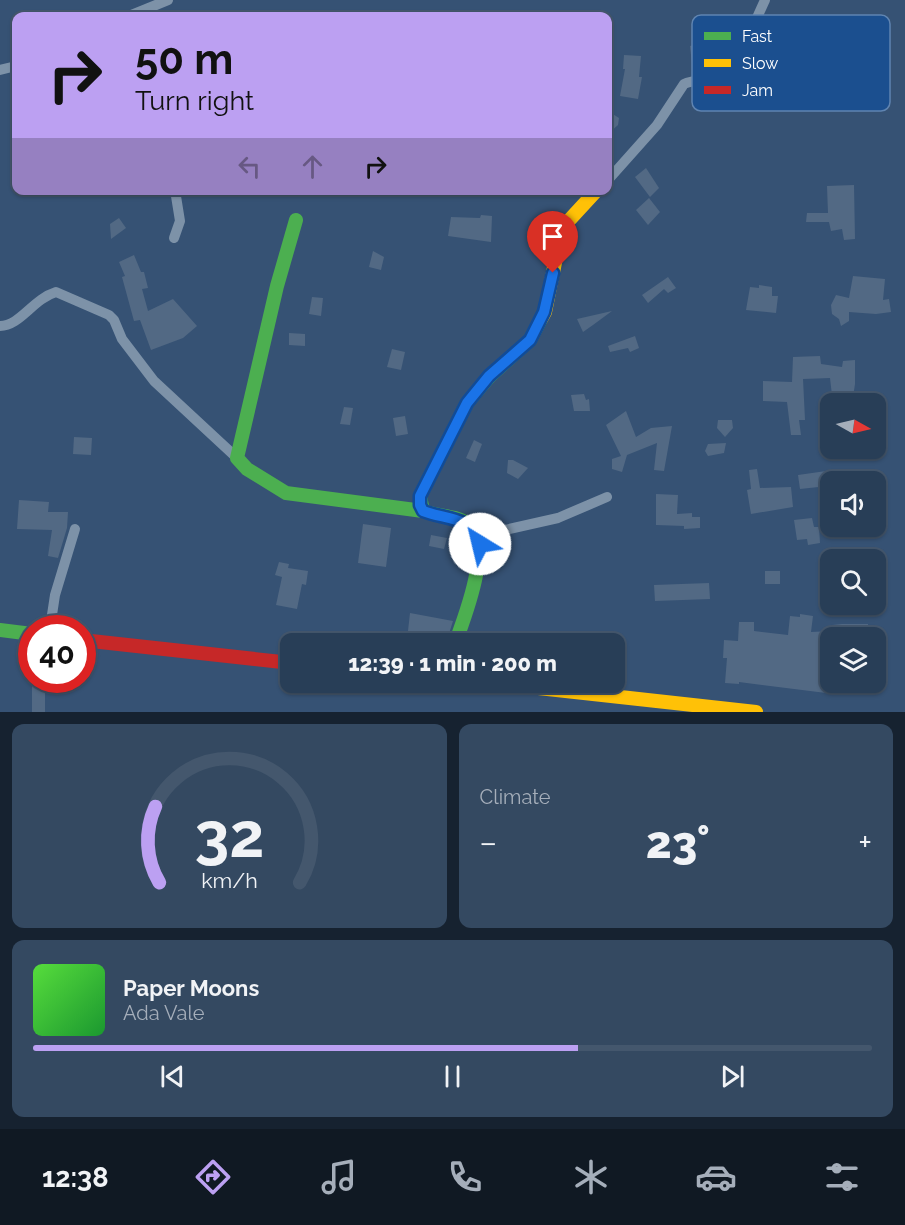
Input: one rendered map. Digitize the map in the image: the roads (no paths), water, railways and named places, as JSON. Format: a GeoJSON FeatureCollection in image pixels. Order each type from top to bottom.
{"type":"FeatureCollection","features":[{"type":"Feature","properties":{"kind":"street"},"geometry":{"type":"LineString","coordinates":[[139,12],[168,0]]}},
{"type":"Feature","properties":{"kind":"street"},"geometry":{"type":"LineString","coordinates":[[757,15],[765,0]]}},
{"type":"Feature","properties":{"kind":"street"},"geometry":{"type":"LineString","coordinates":[[612,176],[657,125],[684,84],[692,82]]}},
{"type":"Feature","properties":{"kind":"street"},"geometry":{"type":"LineString","coordinates":[[174,237],[180,221],[176,195]]}},
{"type":"Feature","properties":{"kind":"street"},"geometry":{"type":"LineString","coordinates":[[423,511],[420,505],[422,490],[467,403],[489,376],[530,340],[544,312],[562,228],[592,195]]}},
{"type":"Feature","properties":{"kind":"street"},"geometry":{"type":"LineString","coordinates":[[237,458],[277,286],[296,220]]}},
{"type":"Feature","properties":{"kind":"street"},"geometry":{"type":"LineString","coordinates":[[0,326],[9,325],[37,300],[56,292],[109,315],[114,320],[122,339],[154,381],[247,469],[286,493],[423,511],[460,520],[474,529],[478,536],[479,560],[458,633]]}},
{"type":"Feature","properties":{"kind":"street"},"geometry":{"type":"LineString","coordinates":[[478,536],[551,520],[607,497]]}},
{"type":"Feature","properties":{"kind":"street"},"geometry":{"type":"LineString","coordinates":[[53,615],[55,595],[75,529]]}},
{"type":"Feature","properties":{"kind":"street"},"geometry":{"type":"LineString","coordinates":[[0,630],[18,632]]}},
{"type":"Feature","properties":{"kind":"street"},"geometry":{"type":"LineString","coordinates":[[96,642],[280,662]]}},
{"type":"Feature","properties":{"kind":"street"},"geometry":{"type":"LineString","coordinates":[[584,693],[756,712]]}}]}
